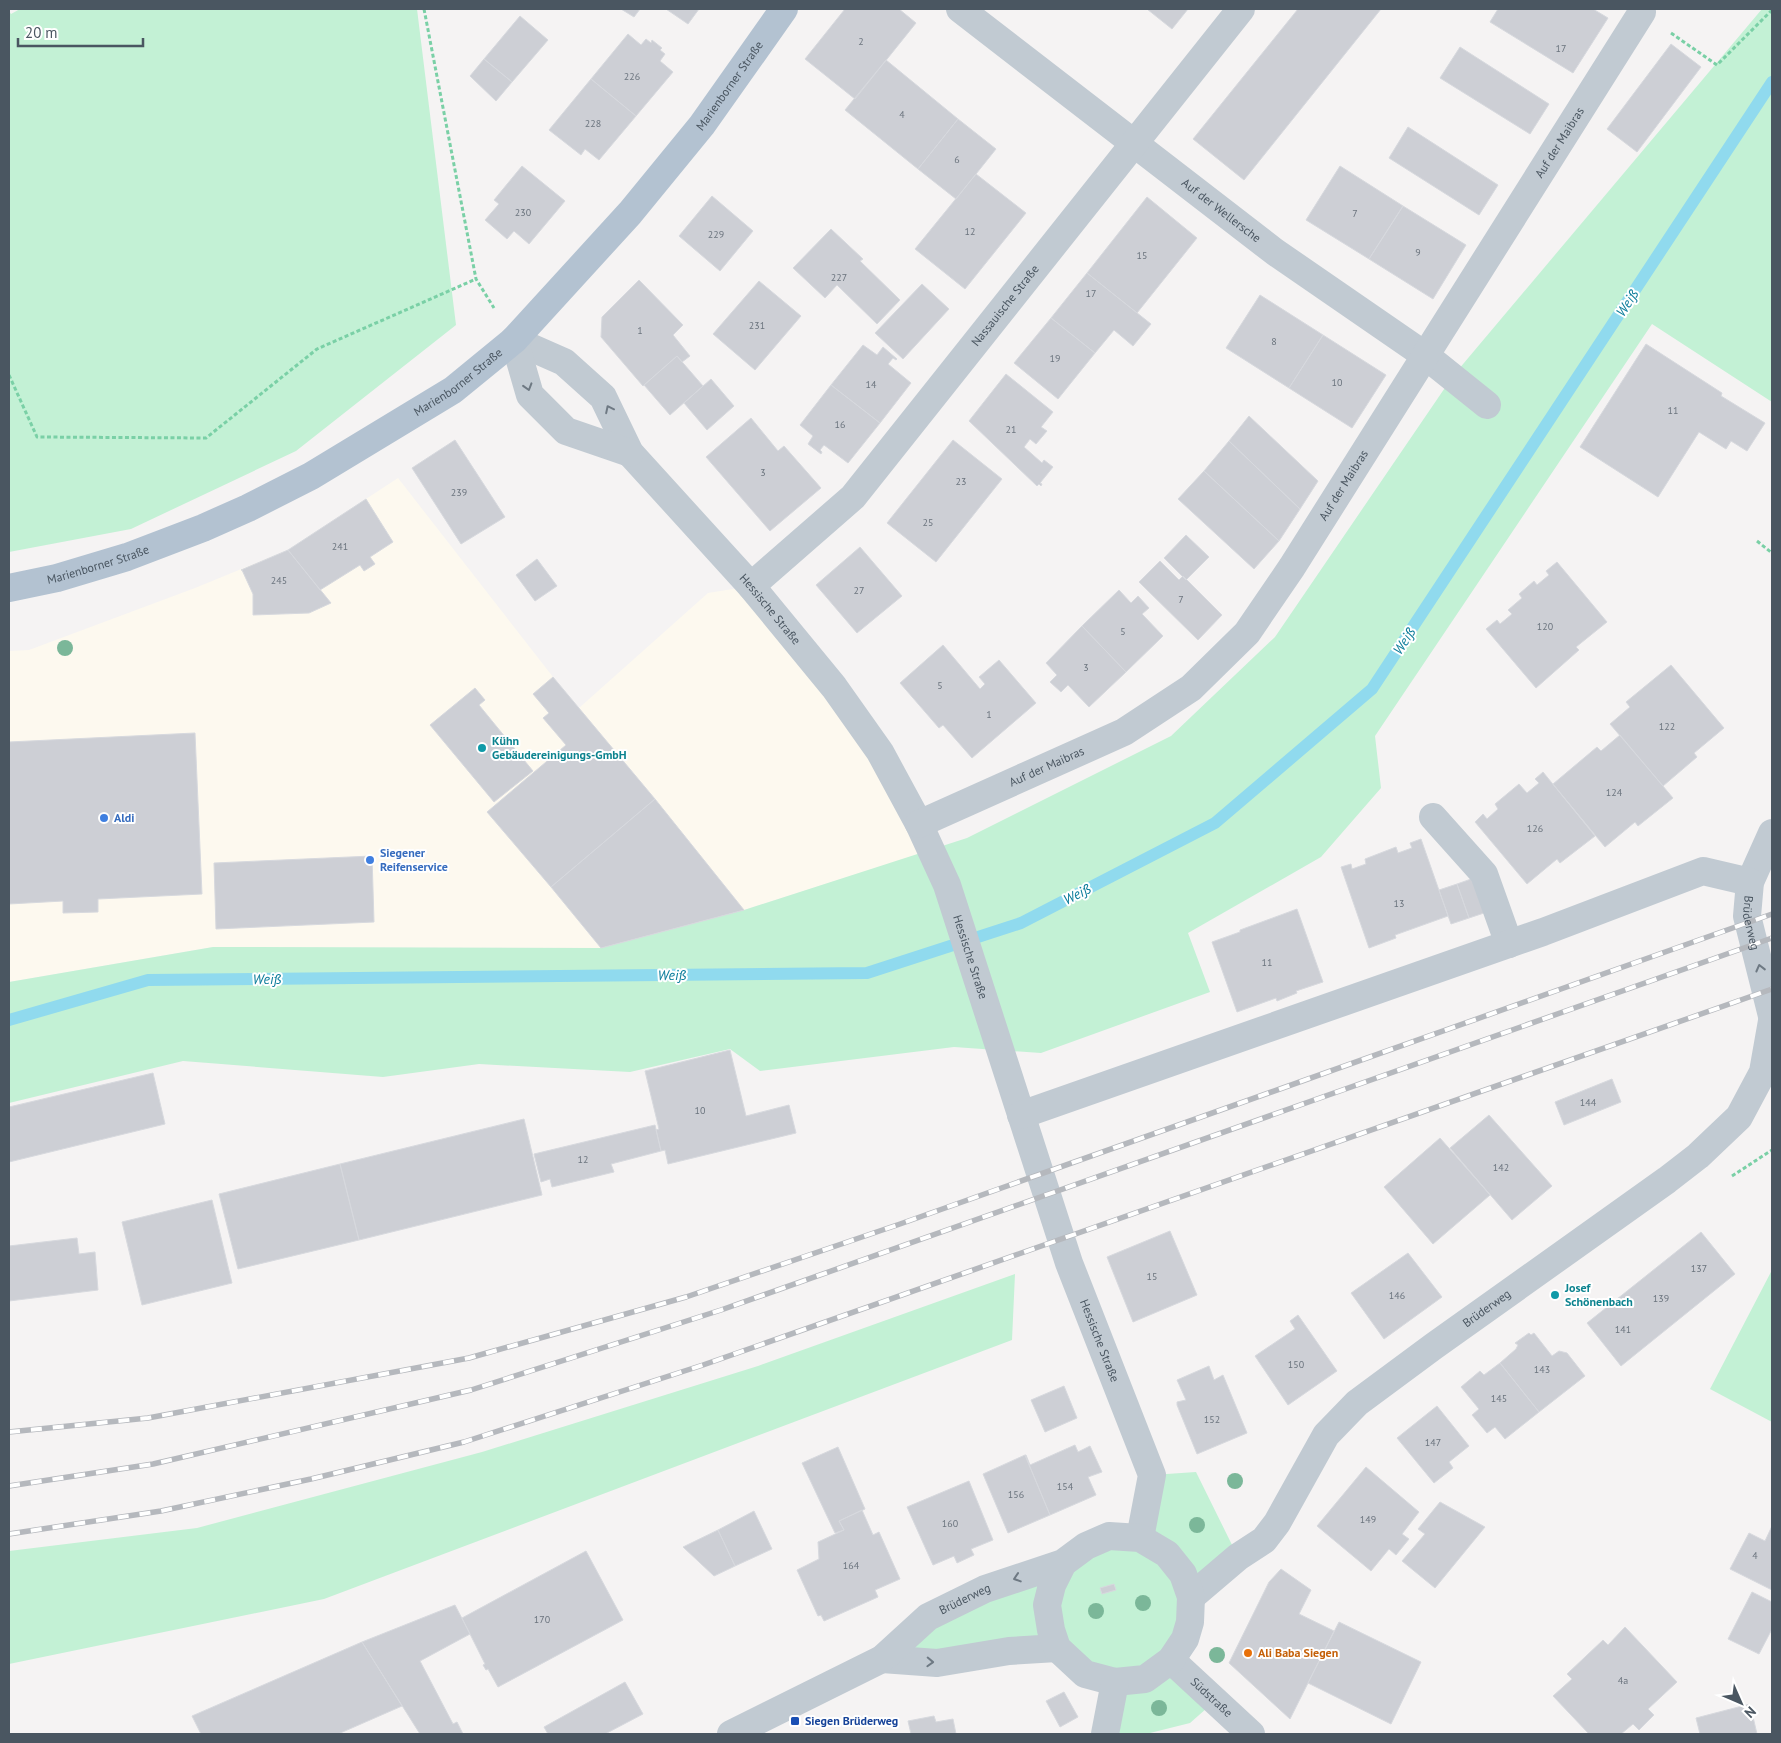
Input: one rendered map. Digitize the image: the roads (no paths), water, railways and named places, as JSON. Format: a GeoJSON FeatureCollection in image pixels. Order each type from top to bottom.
{"type":"FeatureCollection","features":[{"type":"Feature","properties":{"kind":"main road","name":"Marienborner Straße"},"geometry":{"type":"LineString","coordinates":[[9,588],[57,578],[126,557],[203,528],[248,508],[311,476],[453,390],[514,340],[630,214],[702,125],[784,9]]}},
{"type":"Feature","properties":{"kind":"street","name":"Auf der Wellersche"},"geometry":{"type":"LineString","coordinates":[[960,9],[1135,142],[1275,252],[1426,356],[1487,405]]}},
{"type":"Feature","properties":{"kind":"street","name":"Nassauische Straße"},"geometry":{"type":"LineString","coordinates":[[751,586],[853,497],[1241,9]]}},
{"type":"Feature","properties":{"kind":"street","name":"Auf der Maibras"},"geometry":{"type":"LineString","coordinates":[[919,824],[1124,732],[1191,688],[1247,632],[1292,567],[1642,12]]}},
{"type":"Feature","properties":{"kind":"street","name":"Hessische Straße"},"geometry":{"type":"LineString","coordinates":[[514,340],[530,395],[566,431],[630,452]]}},
{"type":"Feature","properties":{"kind":"street","name":"Hessische Straße"},"geometry":{"type":"LineString","coordinates":[[514,340],[564,362],[603,397],[630,452],[751,586],[852,711],[880,752],[919,824],[947,885],[1069,1263],[1152,1475],[1140,1538]]}},
{"type":"Feature","properties":{"kind":"street"},"geometry":{"type":"LineString","coordinates":[[1433,817],[1484,874],[1509,944]]}},
{"type":"Feature","properties":{"kind":"street","name":"Brüderweg"},"geometry":{"type":"LineString","coordinates":[[1772,832],[1750,882],[1747,916],[1772,1016]]}},
{"type":"Feature","properties":{"kind":"street"},"geometry":{"type":"LineString","coordinates":[[1021,1115],[1509,944],[1703,871],[1750,882]]}},
{"type":"Feature","properties":{"kind":"street","name":"Brüderweg"},"geometry":{"type":"LineString","coordinates":[[1191,1597],[1238,1557],[1264,1540],[1277,1523],[1326,1435],[1357,1403],[1667,1180],[1698,1156],[1739,1118],[1763,1072],[1772,1021]]}},
{"type":"Feature","properties":{"kind":"street","name":"Brüderweg"},"geometry":{"type":"LineString","coordinates":[[731,1734],[882,1659],[928,1617],[985,1589],[1063,1563],[1086,1546],[1109,1536],[1140,1538],[1167,1554],[1184,1574],[1191,1597],[1190,1622],[1184,1639],[1171,1660],[1145,1678],[1114,1682],[1085,1674],[1057,1648],[1051,1630],[1047,1605],[1052,1585],[1063,1563]]}},
{"type":"Feature","properties":{"kind":"street"},"geometry":{"type":"LineString","coordinates":[[882,1659],[937,1663],[1009,1651],[1057,1648]]}},
{"type":"Feature","properties":{"kind":"street","name":"Südstraße"},"geometry":{"type":"LineString","coordinates":[[1171,1660],[1251,1734]]}},
{"type":"Feature","properties":{"kind":"street"},"geometry":{"type":"LineString","coordinates":[[1105,1734],[1114,1682]]}},
{"type":"Feature","properties":{"kind":"waterway","name":"Weiß"},"geometry":{"type":"LineString","coordinates":[[9,1020],[148,980],[867,973],[1021,923],[1215,823],[1372,689],[1772,82]]}},
{"type":"Feature","properties":{"kind":"railway"},"geometry":{"type":"LineString","coordinates":[[9,1432],[148,1418],[469,1358],[686,1297],[900,1224],[1772,914]]}},
{"type":"Feature","properties":{"kind":"railway"},"geometry":{"type":"LineString","coordinates":[[9,1486],[153,1464],[471,1390],[721,1310],[1772,938]]}},
{"type":"Feature","properties":{"kind":"railway"},"geometry":{"type":"LineString","coordinates":[[9,1534],[161,1511],[311,1479],[464,1442],[703,1365],[1772,989]]}},
{"type":"Feature","properties":{"kind":"place","name":"Kühn Gebäudereinigungs-GmbH"},"geometry":{"type":"Point","coordinates":[482,748]}},
{"type":"Feature","properties":{"kind":"place","name":"Aldi"},"geometry":{"type":"Point","coordinates":[104,818]}},
{"type":"Feature","properties":{"kind":"place","name":"Siegener Reifenservice"},"geometry":{"type":"Point","coordinates":[370,860]}},
{"type":"Feature","properties":{"kind":"place","name":"Josef Schönenbach"},"geometry":{"type":"Point","coordinates":[1555,1295]}},
{"type":"Feature","properties":{"kind":"place","name":"Ali Baba Siegen"},"geometry":{"type":"Point","coordinates":[1248,1653]}},
{"type":"Feature","properties":{"kind":"place","name":"Siegen Brüderweg"},"geometry":{"type":"Point","coordinates":[795,1721]}}]}
